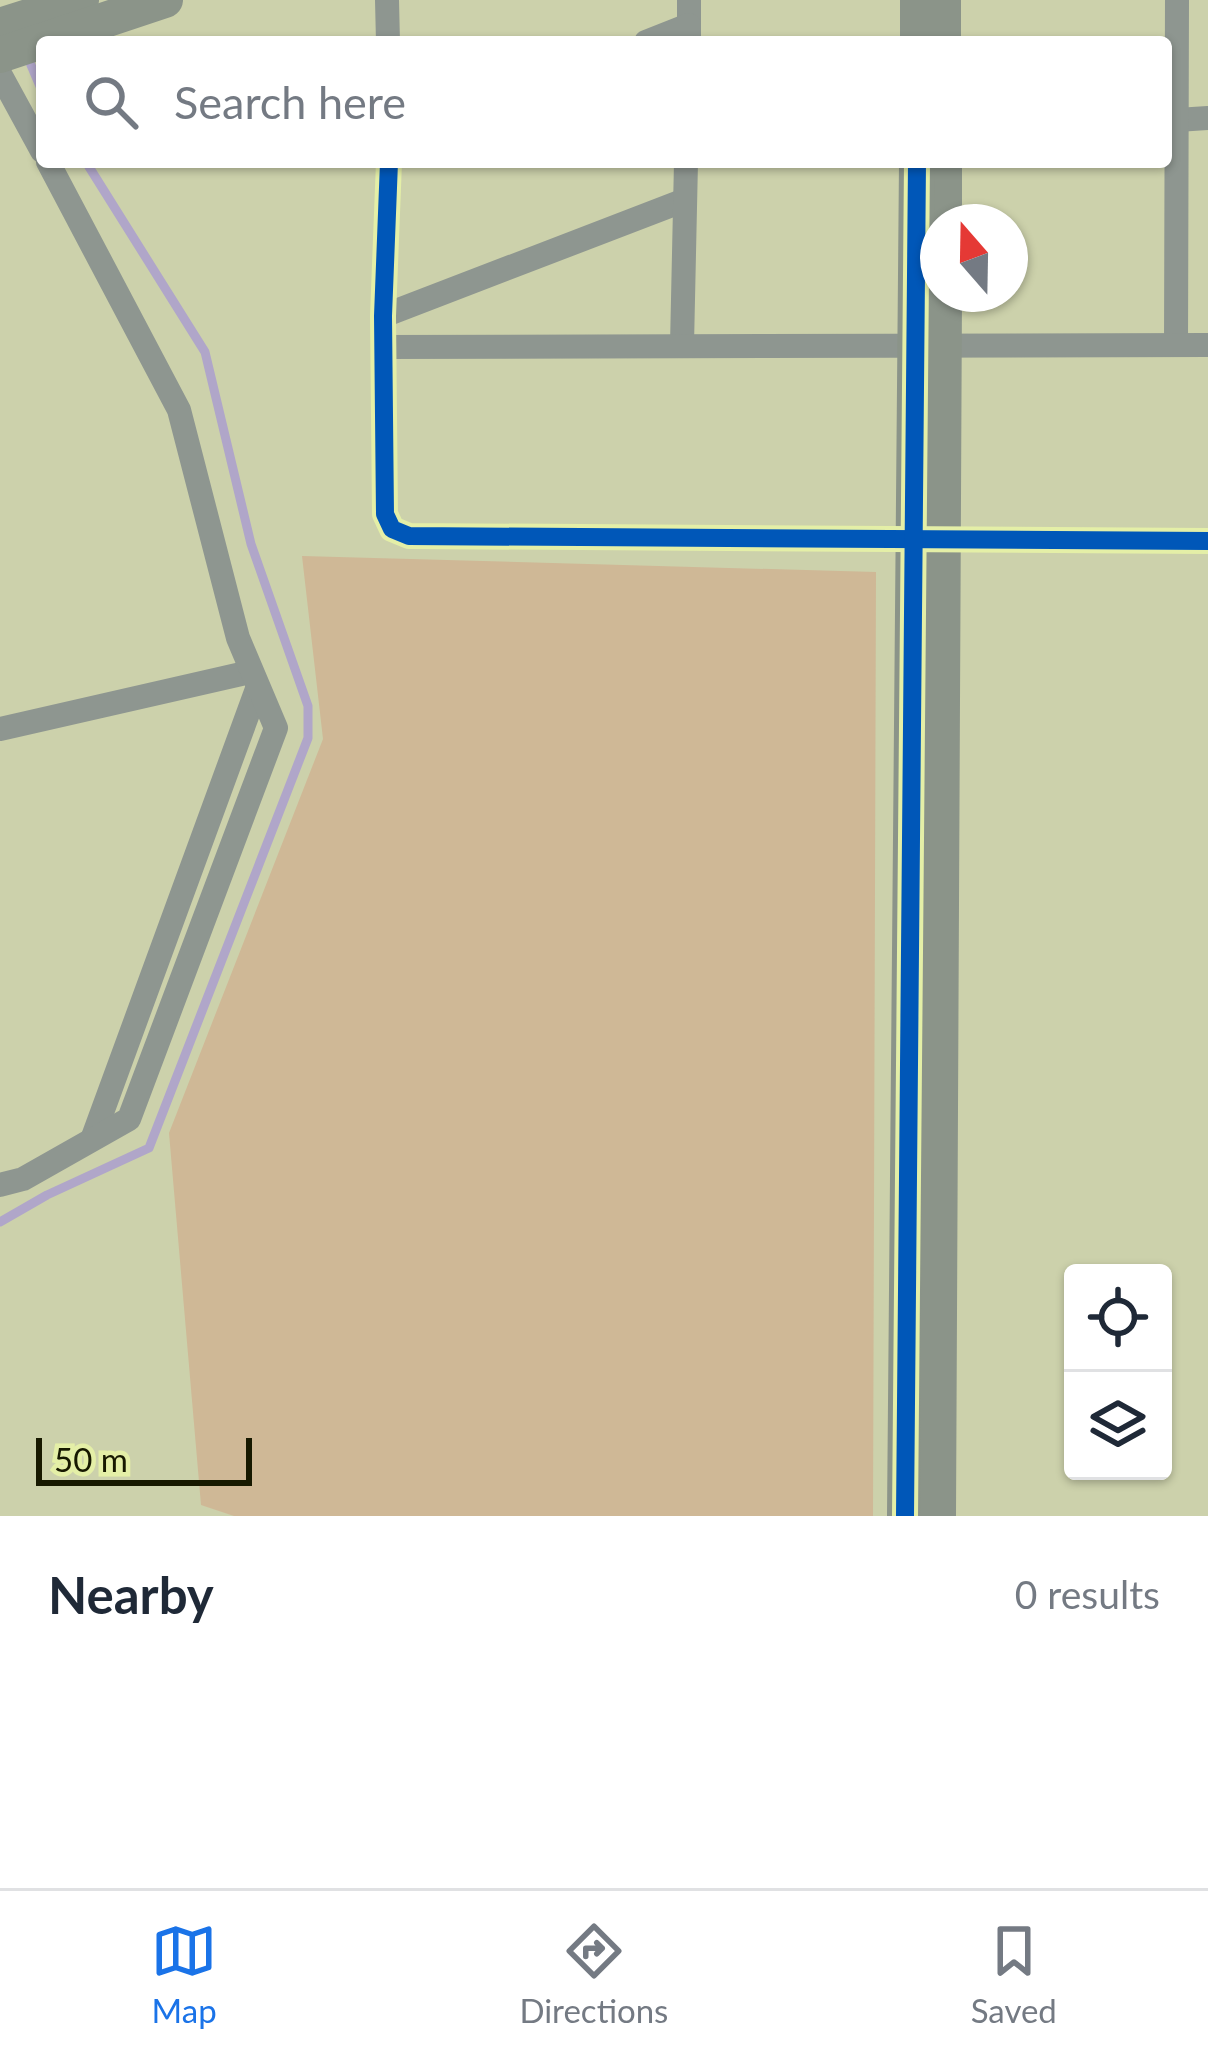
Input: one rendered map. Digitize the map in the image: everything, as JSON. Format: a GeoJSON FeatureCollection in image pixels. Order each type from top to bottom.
{"type":"FeatureCollection","features":[{"type":"Feature","properties":{"kind":"street"},"geometry":{"type":"LineString","coordinates":[[0,26],[81,0]]}},
{"type":"Feature","properties":{"kind":"street"},"geometry":{"type":"LineString","coordinates":[[57,36],[166,0]]}},
{"type":"Feature","properties":{"kind":"street"},"geometry":{"type":"LineString","coordinates":[[387,0],[388,36]]}},
{"type":"Feature","properties":{"kind":"street"},"geometry":{"type":"LineString","coordinates":[[918,0],[918,36]]}},
{"type":"Feature","properties":{"kind":"street"},"geometry":{"type":"LineString","coordinates":[[943,0],[943,36]]}},
{"type":"Feature","properties":{"kind":"street"},"geometry":{"type":"LineString","coordinates":[[1176,345],[1177,0]]}},
{"type":"Feature","properties":{"kind":"street"},"geometry":{"type":"LineString","coordinates":[[659,36],[689,22]]}},
{"type":"Feature","properties":{"kind":"street"},"geometry":{"type":"LineString","coordinates":[[0,55],[36,43]]}},
{"type":"Feature","properties":{"kind":"street"},"geometry":{"type":"LineString","coordinates":[[0,74],[36,140]]}},
{"type":"Feature","properties":{"kind":"street"},"geometry":{"type":"LineString","coordinates":[[1178,120],[1208,118]]}},
{"type":"Feature","properties":{"kind":"street"},"geometry":{"type":"LineString","coordinates":[[0,1184],[22,1179],[93,1137],[254,680],[232,616],[179,410],[51,168]]}},
{"type":"Feature","properties":{"kind":"street"},"geometry":{"type":"LineString","coordinates":[[388,168],[382,316],[385,514],[392,529],[409,536],[1208,541]]}},
{"type":"Feature","properties":{"kind":"street"},"geometry":{"type":"LineString","coordinates":[[682,345],[686,168]]}},
{"type":"Feature","properties":{"kind":"street"},"geometry":{"type":"LineString","coordinates":[[917,168],[930,344],[938,1516]]}},
{"type":"Feature","properties":{"kind":"street"},"geometry":{"type":"LineString","coordinates":[[944,168],[944,204]]}},
{"type":"Feature","properties":{"kind":"street"},"geometry":{"type":"LineString","coordinates":[[382,316],[686,200]]}},
{"type":"Feature","properties":{"kind":"street"},"geometry":{"type":"LineString","coordinates":[[930,344],[939,312]]}},
{"type":"Feature","properties":{"kind":"street"},"geometry":{"type":"LineString","coordinates":[[383,346],[1208,345]]}},
{"type":"Feature","properties":{"kind":"street"},"geometry":{"type":"LineString","coordinates":[[905,1516],[929,539]]}},
{"type":"Feature","properties":{"kind":"street"},"geometry":{"type":"LineString","coordinates":[[0,729],[254,680]]}},
{"type":"Feature","properties":{"kind":"shaded area"},"geometry":{"type":"Polygon","coordinates":[[[302,556],[876,572],[873,1516],[234,1516],[201,1505],[169,1133],[323,739],[302,556]]]}},
{"type":"Feature","properties":{"kind":"waterway"},"geometry":{"type":"LineString","coordinates":[[28,58],[36,77]]}},
{"type":"Feature","properties":{"kind":"waterway"},"geometry":{"type":"LineString","coordinates":[[0,1222],[149,1148],[308,738],[308,706],[251,544],[205,352],[90,168]]}},
{"type":"Feature","properties":{"kind":"cycle path"},"geometry":{"type":"LineString","coordinates":[[389,168],[383,316],[385,514],[392,529],[409,536],[1208,541]]}},
{"type":"Feature","properties":{"kind":"cycle path"},"geometry":{"type":"LineString","coordinates":[[905,1516],[917,168]]}}]}
